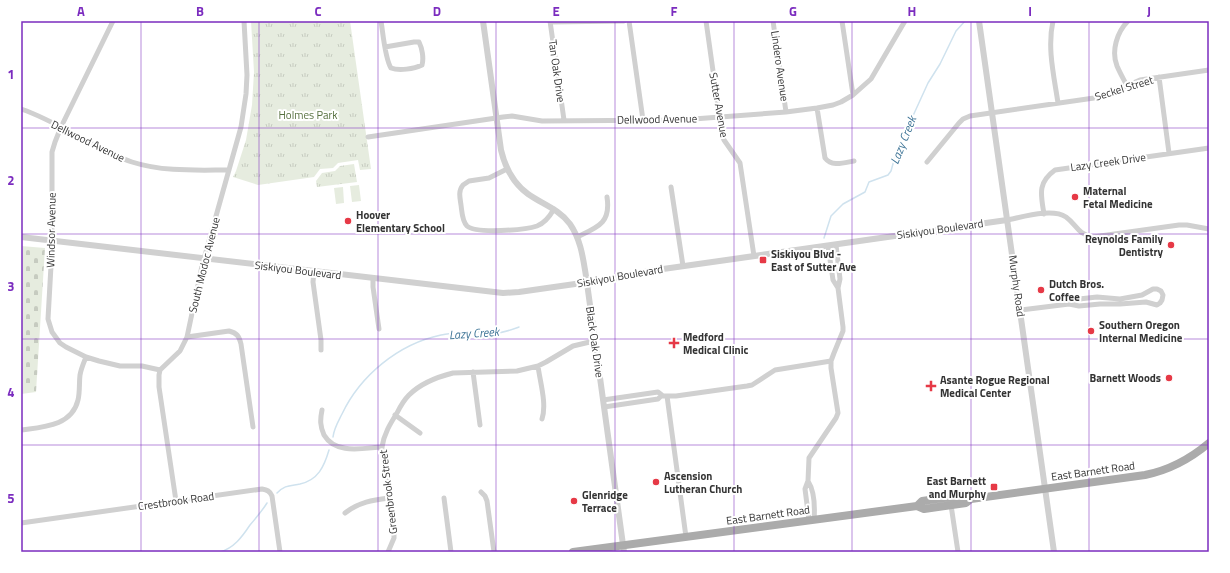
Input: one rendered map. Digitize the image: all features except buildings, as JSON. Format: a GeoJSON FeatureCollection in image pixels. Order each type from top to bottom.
{"type":"FeatureCollection","features":[{"type":"Feature","properties":{"kind":"main road","name":"East Barnett Road"},"geometry":{"type":"LineString","coordinates":[[573,552],[624,549],[686,537],[917,506],[924,509],[966,503],[971,499],[1155,473],[1185,461],[1209,443]]}},
{"type":"Feature","properties":{"kind":"main road","name":"East Barnett Road"},"geometry":{"type":"LineString","coordinates":[[917,506],[922,501],[965,495],[971,499]]}},
{"type":"Feature","properties":{"kind":"street","name":"Windsor Avenue"},"geometry":{"type":"LineString","coordinates":[[113,21],[61,127],[52,152],[52,241],[48,319],[55,338],[66,347],[86,357],[120,366],[149,367],[160,370]]}},
{"type":"Feature","properties":{"kind":"street","name":"South Modoc Avenue"},"geometry":{"type":"LineString","coordinates":[[160,370],[180,351],[187,337],[204,258],[241,127],[247,76],[244,21]]}},
{"type":"Feature","properties":{"kind":"street"},"geometry":{"type":"LineString","coordinates":[[382,21],[385,47],[388,62],[391,68],[396,70],[418,67],[422,65],[423,60],[419,42],[385,47]]}},
{"type":"Feature","properties":{"kind":"street","name":"Black Oak Drive"},"geometry":{"type":"LineString","coordinates":[[483,21],[501,150],[507,169],[516,182],[527,193],[554,209],[569,223],[577,237],[582,254],[624,549]]}},
{"type":"Feature","properties":{"kind":"street"},"geometry":{"type":"LineString","coordinates":[[550,21],[624,21]]}},
{"type":"Feature","properties":{"kind":"street","name":"Tan Oak Drive"},"geometry":{"type":"LineString","coordinates":[[550,21],[564,120]]}},
{"type":"Feature","properties":{"kind":"street"},"geometry":{"type":"LineString","coordinates":[[628,21],[643,120]]}},
{"type":"Feature","properties":{"kind":"street","name":"Sutter Avenue"},"geometry":{"type":"LineString","coordinates":[[706,21],[722,135],[740,163],[742,170],[754,256]]}},
{"type":"Feature","properties":{"kind":"street","name":"Lindero Avenue"},"geometry":{"type":"LineString","coordinates":[[774,21],[786,112]]}},
{"type":"Feature","properties":{"kind":"street"},"geometry":{"type":"LineString","coordinates":[[842,21],[853,95]]}},
{"type":"Feature","properties":{"kind":"street","name":"Dellwood Avenue"},"geometry":{"type":"LineString","coordinates":[[368,137],[512,116],[542,121],[680,120],[719,118],[817,108],[841,102],[853,95],[871,80],[905,21]]}},
{"type":"Feature","properties":{"kind":"street","name":"Murphy Road"},"geometry":{"type":"LineString","coordinates":[[980,21],[1054,552]]}},
{"type":"Feature","properties":{"kind":"street"},"geometry":{"type":"LineString","coordinates":[[1053,21],[1050,44],[1058,103]]}},
{"type":"Feature","properties":{"kind":"street"},"geometry":{"type":"LineString","coordinates":[[1127,86],[1117,66],[1115,53],[1118,36],[1128,21]]}},
{"type":"Feature","properties":{"kind":"street","name":"Seckel Street"},"geometry":{"type":"LineString","coordinates":[[927,162],[963,119],[970,116],[1100,96],[1140,80],[1209,70]]}},
{"type":"Feature","properties":{"kind":"street"},"geometry":{"type":"LineString","coordinates":[[1159,77],[1169,153]]}},
{"type":"Feature","properties":{"kind":"street"},"geometry":{"type":"LineString","coordinates":[[817,108],[825,158],[828,162],[833,164],[854,161]]}},
{"type":"Feature","properties":{"kind":"street","name":"Dellwood Avenue"},"geometry":{"type":"LineString","coordinates":[[21,109],[61,127],[110,153],[134,163],[162,169],[229,170]]}},
{"type":"Feature","properties":{"kind":"street","name":"Lazy Creek Drive"},"geometry":{"type":"LineString","coordinates":[[1044,214],[1041,194],[1042,187],[1049,174],[1055,170],[1209,148]]}},
{"type":"Feature","properties":{"kind":"street"},"geometry":{"type":"LineString","coordinates":[[507,169],[489,178],[469,181],[462,185],[460,194],[463,221],[467,226],[471,228],[490,230],[530,228],[542,224],[554,209]]}},
{"type":"Feature","properties":{"kind":"street"},"geometry":{"type":"LineString","coordinates":[[671,187],[683,266]]}},
{"type":"Feature","properties":{"kind":"street"},"geometry":{"type":"LineString","coordinates":[[577,237],[595,229],[605,219],[608,205],[607,197]]}},
{"type":"Feature","properties":{"kind":"street","name":"Siskiyou Boulevard"},"geometry":{"type":"LineString","coordinates":[[21,237],[503,293],[617,278],[649,271],[1050,213],[1062,215],[1067,218],[1082,234],[1093,236],[1179,225],[1191,225],[1209,229]]}},
{"type":"Feature","properties":{"kind":"street"},"geometry":{"type":"LineString","coordinates":[[812,520],[805,489],[808,481],[809,458],[838,413],[831,368],[831,361],[843,331],[838,288],[840,279],[836,245]]}},
{"type":"Feature","properties":{"kind":"street"},"geometry":{"type":"LineString","coordinates":[[828,246],[833,280],[838,288]]}},
{"type":"Feature","properties":{"kind":"street"},"geometry":{"type":"LineString","coordinates":[[314,271],[313,282],[321,350]]}},
{"type":"Feature","properties":{"kind":"street"},"geometry":{"type":"LineString","coordinates":[[374,278],[373,287],[379,329]]}},
{"type":"Feature","properties":{"kind":"street"},"geometry":{"type":"LineString","coordinates":[[1021,310],[1070,304],[1079,306],[1146,302],[1157,305],[1160,304],[1163,295],[1157,288],[1142,296],[1120,299],[1079,299],[1070,304]]}},
{"type":"Feature","properties":{"kind":"street"},"geometry":{"type":"LineString","coordinates":[[187,337],[229,331],[239,336],[253,428]]}},
{"type":"Feature","properties":{"kind":"street","name":"Greenbrook Street"},"geometry":{"type":"LineString","coordinates":[[388,552],[394,538],[394,533],[382,447],[386,433],[395,415],[409,395],[424,384],[438,377],[453,373],[517,371],[538,366],[573,346],[594,341]]}},
{"type":"Feature","properties":{"kind":"street"},"geometry":{"type":"LineString","coordinates":[[21,430],[55,424],[70,416],[78,399],[80,373],[86,357]]}},
{"type":"Feature","properties":{"kind":"street"},"geometry":{"type":"LineString","coordinates":[[604,407],[658,399],[664,396],[676,396],[752,385],[775,370],[831,361]]}},
{"type":"Feature","properties":{"kind":"street"},"geometry":{"type":"LineString","coordinates":[[538,366],[544,406],[542,419]]}},
{"type":"Feature","properties":{"kind":"street"},"geometry":{"type":"LineString","coordinates":[[160,370],[159,387],[176,501]]}},
{"type":"Feature","properties":{"kind":"street"},"geometry":{"type":"LineString","coordinates":[[473,372],[480,425]]}},
{"type":"Feature","properties":{"kind":"street"},"geometry":{"type":"LineString","coordinates":[[603,400],[658,392],[664,396],[686,537]]}},
{"type":"Feature","properties":{"kind":"street"},"geometry":{"type":"LineString","coordinates":[[322,410],[320,425],[329,442],[334,446],[354,449],[382,447]]}},
{"type":"Feature","properties":{"kind":"street"},"geometry":{"type":"LineString","coordinates":[[395,415],[420,433]]}},
{"type":"Feature","properties":{"kind":"street","name":"Crestbrook Road"},"geometry":{"type":"LineString","coordinates":[[21,523],[262,489],[269,491],[272,496],[280,552]]}},
{"type":"Feature","properties":{"kind":"street"},"geometry":{"type":"LineString","coordinates":[[481,492],[487,501],[494,552]]}},
{"type":"Feature","properties":{"kind":"street"},"geometry":{"type":"LineString","coordinates":[[345,513],[364,502],[389,498]]}},
{"type":"Feature","properties":{"kind":"street"},"geometry":{"type":"LineString","coordinates":[[444,498],[451,552]]}},
{"type":"Feature","properties":{"kind":"street"},"geometry":{"type":"LineString","coordinates":[[951,505],[958,552]]}},
{"type":"Feature","properties":{"kind":"green space","name":"Holmes Park"},"geometry":{"type":"Polygon","coordinates":[[[251,21],[350,21],[371,169],[360,170],[358,160],[338,163],[333,168],[320,169],[314,177],[258,185],[233,177],[246,140],[252,105],[254,72],[251,21]]]}},
{"type":"Feature","properties":{"kind":"green space"},"geometry":{"type":"Polygon","coordinates":[[[354,164],[357,182],[317,187],[316,181],[322,173],[335,171],[340,166],[354,164]]]}},
{"type":"Feature","properties":{"kind":"green space"},"geometry":{"type":"Polygon","coordinates":[[[359,185],[361,201],[352,202],[350,186],[359,185]]]}},
{"type":"Feature","properties":{"kind":"green space"},"geometry":{"type":"Polygon","coordinates":[[[343,187],[344,203],[336,204],[334,188],[343,187]]]}},
{"type":"Feature","properties":{"kind":"green space"},"geometry":{"type":"Polygon","coordinates":[[[21,246],[45,248],[36,392],[21,394],[21,246]]]}},
{"type":"Feature","properties":{"kind":"waterway","name":"Lazy Creek"},"geometry":{"type":"LineString","coordinates":[[824,238],[831,216],[843,204],[865,192],[869,182],[888,175],[891,171],[896,153],[928,83],[940,64],[956,31],[965,21]]}},
{"type":"Feature","properties":{"kind":"waterway","name":"Lazy Creek"},"geometry":{"type":"LineString","coordinates":[[333,437],[335,428],[342,414],[359,387],[382,364],[396,354],[425,339],[441,335],[473,331],[499,333],[519,327]]}},
{"type":"Feature","properties":{"kind":"waterway","name":"Lazy Creek"},"geometry":{"type":"LineString","coordinates":[[277,493],[285,487],[306,482],[316,476],[325,462],[329,450]]}},
{"type":"Feature","properties":{"kind":"waterway","name":"Lazy Creek"},"geometry":{"type":"LineString","coordinates":[[220,552],[237,542],[267,503]]}},
{"type":"Feature","properties":{"kind":"place","name":"Maternal Fetal Medicine"},"geometry":{"type":"Point","coordinates":[1075,197]}},
{"type":"Feature","properties":{"kind":"place","name":"Hoover Elementary School"},"geometry":{"type":"Point","coordinates":[348,221]}},
{"type":"Feature","properties":{"kind":"place","name":"Reynolds Family Dentistry"},"geometry":{"type":"Point","coordinates":[1171,245]}},
{"type":"Feature","properties":{"kind":"place","name":"Siskiyou Blvd - East of Sutter Ave"},"geometry":{"type":"Point","coordinates":[763,260]}},
{"type":"Feature","properties":{"kind":"place","name":"Dutch Bros. Coffee"},"geometry":{"type":"Point","coordinates":[1041,290]}},
{"type":"Feature","properties":{"kind":"place","name":"Southern Oregon Internal Medicine"},"geometry":{"type":"Point","coordinates":[1091,331]}},
{"type":"Feature","properties":{"kind":"place","name":"Medford Medical Clinic"},"geometry":{"type":"Point","coordinates":[674,343]}},
{"type":"Feature","properties":{"kind":"place","name":"Barnett Woods"},"geometry":{"type":"Point","coordinates":[1169,378]}},
{"type":"Feature","properties":{"kind":"place","name":"Asante Rogue Regional Medical Center"},"geometry":{"type":"Point","coordinates":[931,386]}},
{"type":"Feature","properties":{"kind":"place","name":"Ascension Lutheran Church"},"geometry":{"type":"Point","coordinates":[656,482]}},
{"type":"Feature","properties":{"kind":"place","name":"East Barnett and Murphy"},"geometry":{"type":"Point","coordinates":[994,487]}},
{"type":"Feature","properties":{"kind":"place","name":"Glenridge Terrace"},"geometry":{"type":"Point","coordinates":[574,501]}}]}
